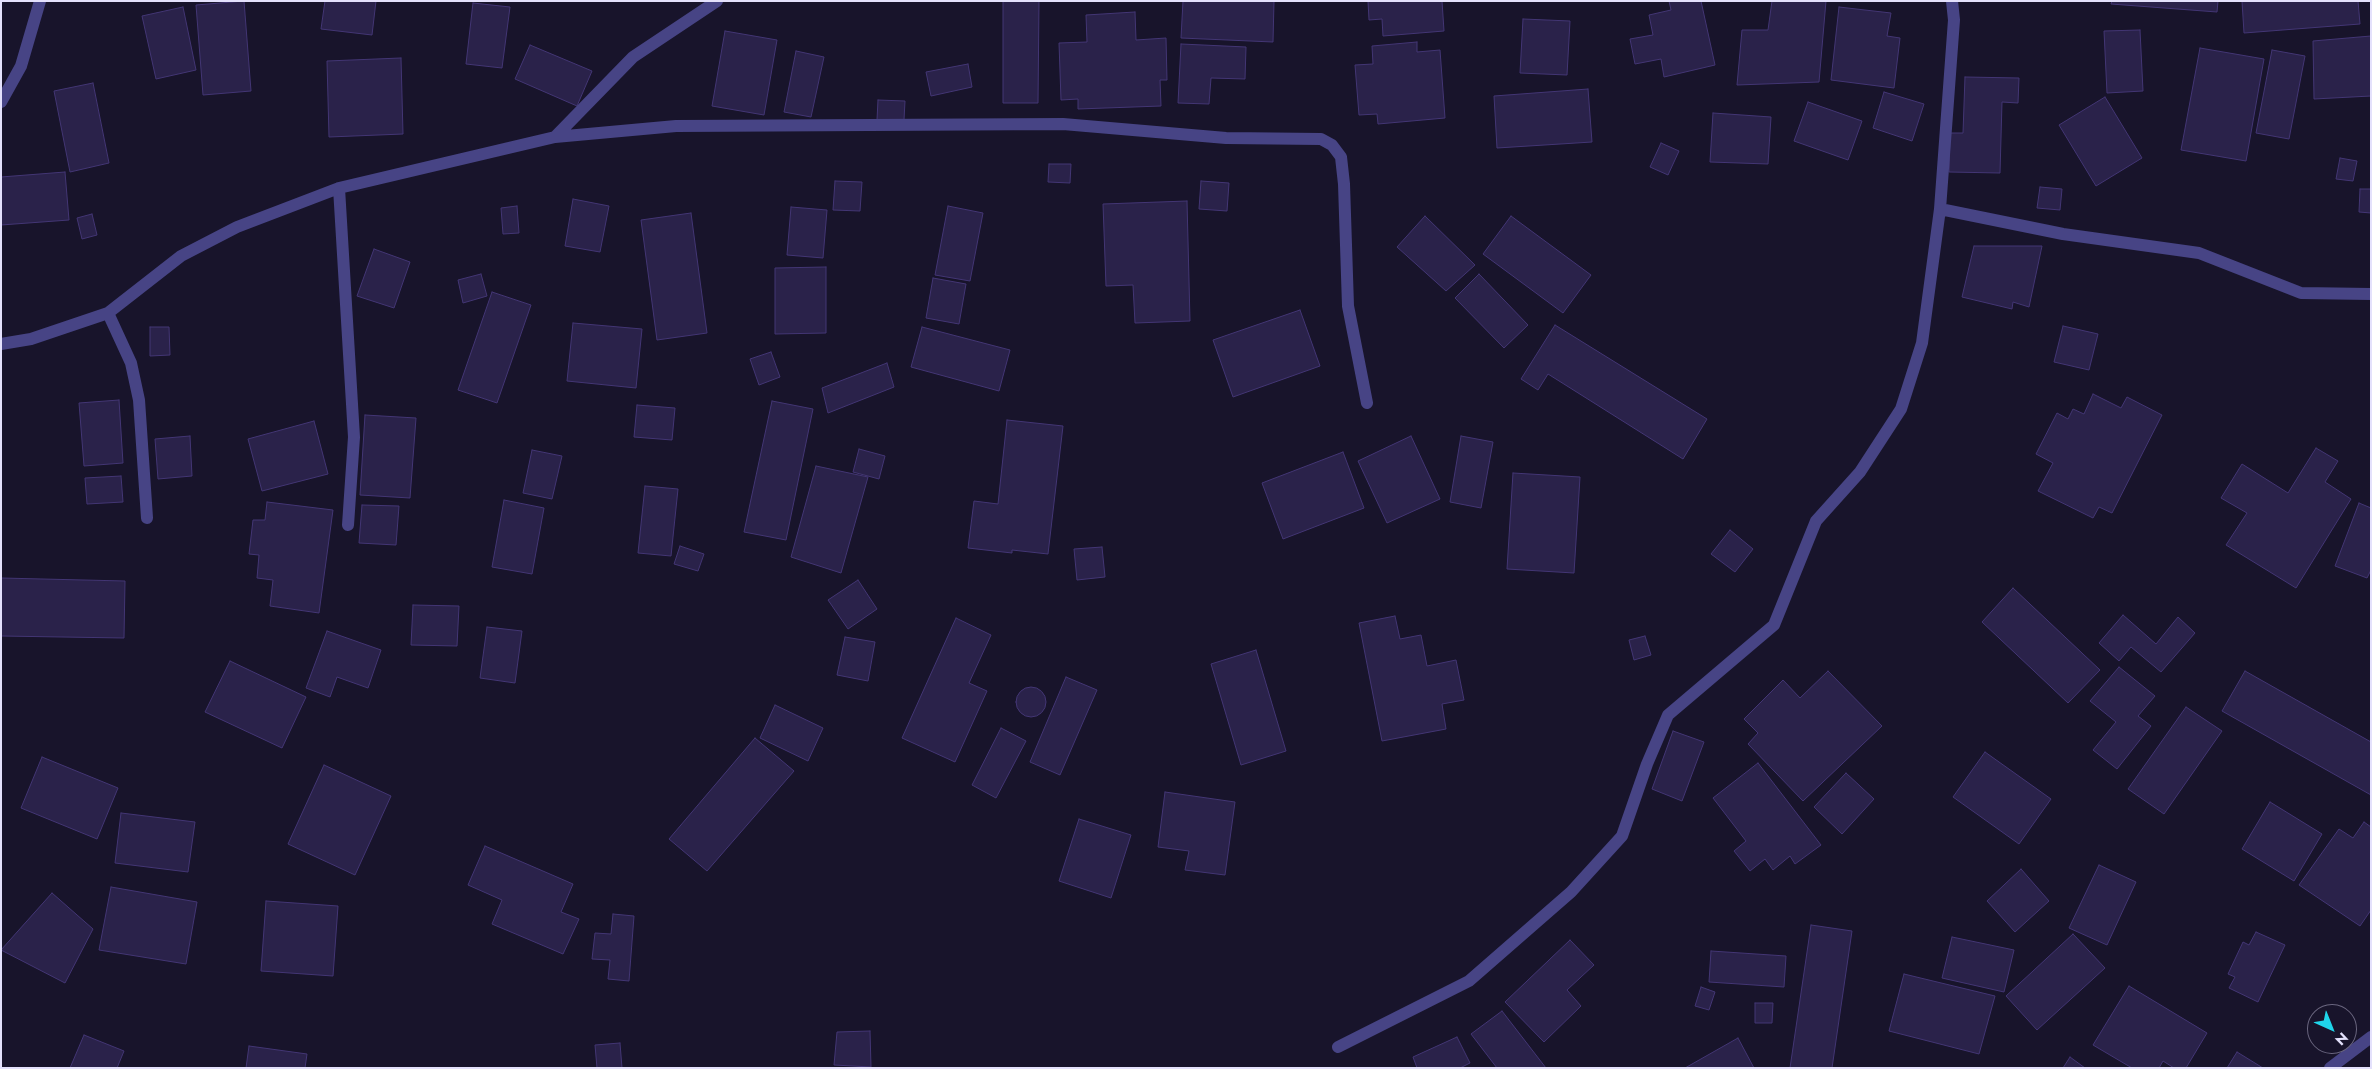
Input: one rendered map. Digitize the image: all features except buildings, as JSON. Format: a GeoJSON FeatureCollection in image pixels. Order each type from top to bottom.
{"type":"FeatureCollection","features":[{"type":"Feature","properties":{"kind":"street"},"geometry":{"type":"LineString","coordinates":[[1,102],[4,100],[21,66],[40,1]]}},
{"type":"Feature","properties":{"kind":"street"},"geometry":{"type":"LineString","coordinates":[[555,138],[633,57],[717,1]]}},
{"type":"Feature","properties":{"kind":"street"},"geometry":{"type":"LineString","coordinates":[[1338,1047],[1469,981],[1571,892],[1622,836],[1647,764],[1668,715],[1774,625],[1816,521],[1860,472],[1901,409],[1922,343],[1940,209],[1954,20],[1952,1]]}},
{"type":"Feature","properties":{"kind":"street"},"geometry":{"type":"LineString","coordinates":[[1,344],[31,339],[108,313],[181,256],[237,227],[339,188],[555,138],[676,126],[1063,124],[1226,138],[1322,139],[1332,146],[1341,157],[1344,184],[1348,306],[1367,403]]}},
{"type":"Feature","properties":{"kind":"street"},"geometry":{"type":"LineString","coordinates":[[339,188],[354,437],[348,525]]}},
{"type":"Feature","properties":{"kind":"street"},"geometry":{"type":"LineString","coordinates":[[1940,209],[2063,234],[2199,253],[2301,293],[2371,294]]}},
{"type":"Feature","properties":{"kind":"street"},"geometry":{"type":"LineString","coordinates":[[108,313],[131,363],[139,400],[147,518]]}},
{"type":"Feature","properties":{"kind":"street"},"geometry":{"type":"LineString","coordinates":[[2330,1068],[2371,1037]]}}]}
